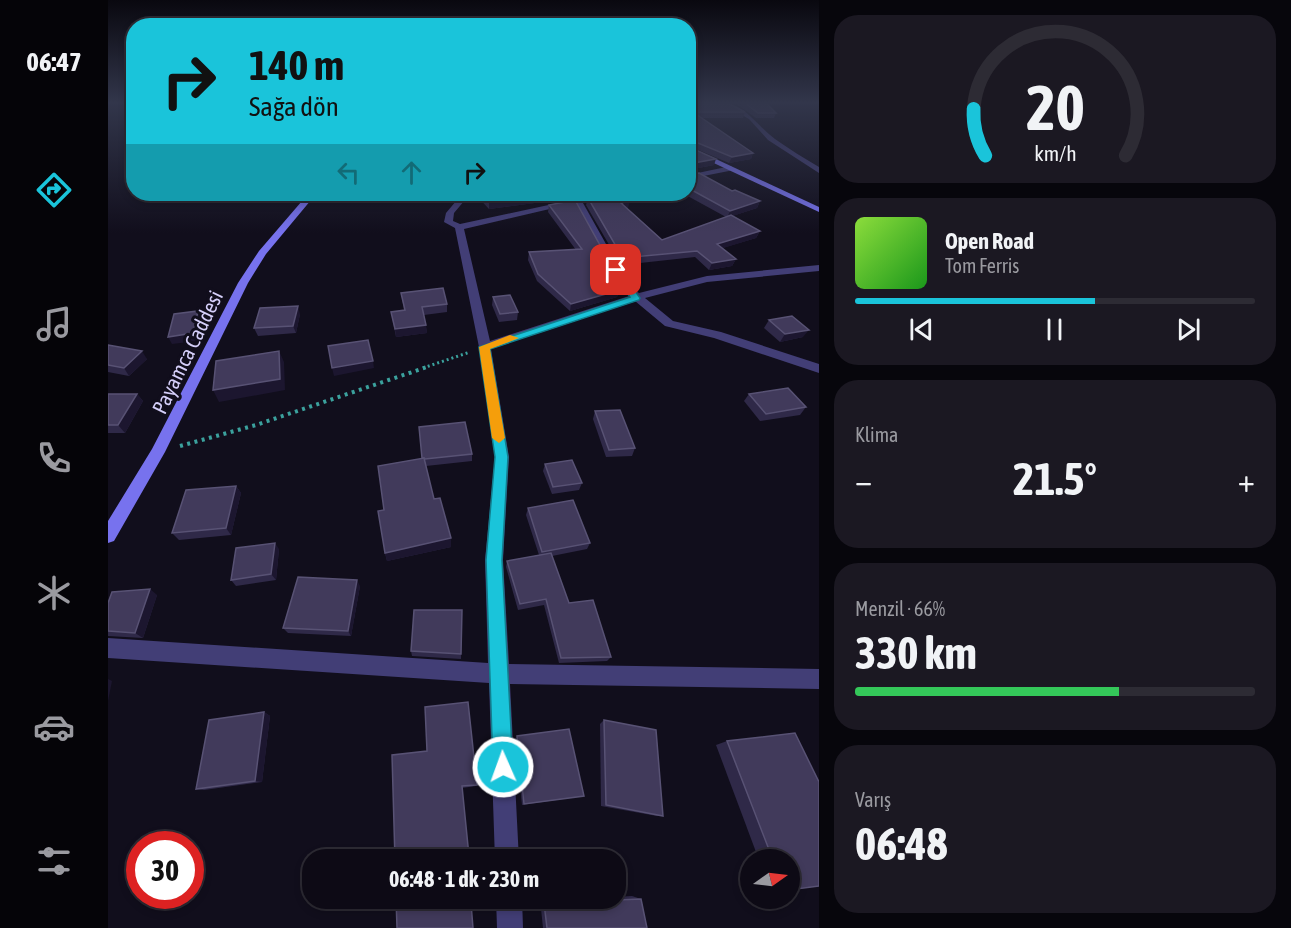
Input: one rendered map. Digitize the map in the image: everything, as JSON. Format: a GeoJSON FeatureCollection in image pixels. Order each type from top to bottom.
{"type":"FeatureCollection","features":[{"type":"Feature","properties":{"kind":"street"},"geometry":{"type":"LineString","coordinates":[[781,146],[819,171]]}},
{"type":"Feature","properties":{"kind":"street"},"geometry":{"type":"LineString","coordinates":[[696,152],[819,210]]}},
{"type":"Feature","properties":{"kind":"street"},"geometry":{"type":"LineString","coordinates":[[696,175],[731,168]]}},
{"type":"Feature","properties":{"kind":"street","name":"Payamca Caddesi"},"geometry":{"type":"LineString","coordinates":[[108,536],[158,452],[243,283],[262,253],[306,201]]}},
{"type":"Feature","properties":{"kind":"street"},"geometry":{"type":"LineString","coordinates":[[460,201],[450,213],[448,222],[459,227],[578,201],[626,287],[636,298],[669,324],[717,335],[819,369]]}},
{"type":"Feature","properties":{"kind":"street"},"geometry":{"type":"LineString","coordinates":[[459,227],[484,347],[502,457],[494,560],[507,849]]}},
{"type":"Feature","properties":{"kind":"street"},"geometry":{"type":"LineString","coordinates":[[484,347],[636,298],[707,279],[819,268]]}},
{"type":"Feature","properties":{"kind":"street"},"geometry":{"type":"LineString","coordinates":[[108,648],[499,674],[819,679]]}},
{"type":"Feature","properties":{"kind":"street"},"geometry":{"type":"LineString","coordinates":[[509,909],[510,928]]}},
{"type":"Feature","properties":{"kind":"path"},"geometry":{"type":"LineString","coordinates":[[158,452],[256,425],[484,347]]}},
{"type":"Feature","properties":{"kind":"building"},"geometry":{"type":"Polygon","coordinates":[[[706,146],[743,146],[753,153],[732,157],[706,146]]]}},
{"type":"Feature","properties":{"kind":"building"},"geometry":{"type":"Polygon","coordinates":[[[696,150],[716,159],[696,163],[696,150]]]}},
{"type":"Feature","properties":{"kind":"building"},"geometry":{"type":"Polygon","coordinates":[[[696,173],[732,191],[735,190],[760,201],[730,211],[696,192],[696,173]]]}},
{"type":"Feature","properties":{"kind":"building"},"geometry":{"type":"Polygon","coordinates":[[[576,201],[606,256],[596,257],[620,290],[571,304],[538,274],[529,252],[582,249],[549,205],[576,201]]]}},
{"type":"Feature","properties":{"kind":"building"},"geometry":{"type":"Polygon","coordinates":[[[590,201],[630,201],[621,203],[662,240],[731,215],[760,231],[717,244],[736,259],[712,263],[697,251],[633,257],[632,254],[621,255],[590,201]]]}},
{"type":"Feature","properties":{"kind":"building"},"geometry":{"type":"Polygon","coordinates":[[[443,288],[447,304],[422,307],[426,325],[395,329],[391,312],[405,310],[401,293],[443,288]]]}},
{"type":"Feature","properties":{"kind":"building"},"geometry":{"type":"Polygon","coordinates":[[[510,295],[518,312],[500,314],[493,297],[510,295]]]}},
{"type":"Feature","properties":{"kind":"building"},"geometry":{"type":"Polygon","coordinates":[[[298,306],[293,326],[254,328],[260,308],[298,306]]]}},
{"type":"Feature","properties":{"kind":"building"},"geometry":{"type":"Polygon","coordinates":[[[198,311],[193,333],[168,337],[174,314],[198,311]]]}},
{"type":"Feature","properties":{"kind":"building"},"geometry":{"type":"Polygon","coordinates":[[[792,316],[809,330],[785,334],[769,320],[792,316]]]}},
{"type":"Feature","properties":{"kind":"building"},"geometry":{"type":"Polygon","coordinates":[[[368,340],[373,361],[332,368],[328,346],[368,340]]]}},
{"type":"Feature","properties":{"kind":"building"},"geometry":{"type":"Polygon","coordinates":[[[108,345],[142,351],[124,368],[108,365],[108,345]]]}},
{"type":"Feature","properties":{"kind":"building"},"geometry":{"type":"Polygon","coordinates":[[[279,351],[280,379],[213,390],[216,361],[279,351]]]}},
{"type":"Feature","properties":{"kind":"building"},"geometry":{"type":"Polygon","coordinates":[[[788,388],[806,407],[766,414],[749,394],[788,388]]]}},
{"type":"Feature","properties":{"kind":"building"},"geometry":{"type":"Polygon","coordinates":[[[108,394],[137,394],[118,425],[108,425],[108,394]]]}},
{"type":"Feature","properties":{"kind":"building"},"geometry":{"type":"Polygon","coordinates":[[[620,410],[635,448],[609,450],[595,411],[620,410]]]}},
{"type":"Feature","properties":{"kind":"building"},"geometry":{"type":"Polygon","coordinates":[[[465,422],[472,454],[422,458],[419,427],[465,422]]]}},
{"type":"Feature","properties":{"kind":"building"},"geometry":{"type":"Polygon","coordinates":[[[424,458],[434,499],[440,498],[451,538],[385,553],[378,511],[384,510],[378,466],[424,458]]]}},
{"type":"Feature","properties":{"kind":"building"},"geometry":{"type":"Polygon","coordinates":[[[572,460],[582,483],[553,487],[545,464],[572,460]]]}},
{"type":"Feature","properties":{"kind":"building"},"geometry":{"type":"Polygon","coordinates":[[[236,486],[226,528],[172,533],[186,490],[236,486]]]}},
{"type":"Feature","properties":{"kind":"building"},"geometry":{"type":"Polygon","coordinates":[[[573,500],[590,543],[542,552],[528,508],[573,500]]]}},
{"type":"Feature","properties":{"kind":"building"},"geometry":{"type":"Polygon","coordinates":[[[275,543],[271,574],[231,580],[236,548],[275,543]]]}},
{"type":"Feature","properties":{"kind":"building"},"geometry":{"type":"Polygon","coordinates":[[[551,553],[569,603],[593,600],[611,657],[561,658],[546,599],[520,604],[507,561],[551,553]]]}},
{"type":"Feature","properties":{"kind":"building"},"geometry":{"type":"Polygon","coordinates":[[[298,577],[357,580],[348,631],[283,628],[298,577]]]}},
{"type":"Feature","properties":{"kind":"building"},"geometry":{"type":"Polygon","coordinates":[[[150,589],[135,633],[108,631],[108,603],[112,592],[150,589]]]}},
{"type":"Feature","properties":{"kind":"building"},"geometry":{"type":"Polygon","coordinates":[[[414,610],[462,610],[461,654],[411,651],[414,610]]]}},
{"type":"Feature","properties":{"kind":"building"},"geometry":{"type":"Polygon","coordinates":[[[468,702],[477,785],[462,786],[468,849],[395,849],[392,755],[427,751],[425,707],[468,702]]]}},
{"type":"Feature","properties":{"kind":"building"},"geometry":{"type":"Polygon","coordinates":[[[264,712],[255,781],[196,789],[209,720],[264,712]]]}},
{"type":"Feature","properties":{"kind":"building"},"geometry":{"type":"Polygon","coordinates":[[[604,720],[656,730],[663,816],[606,805],[604,720]]]}},
{"type":"Feature","properties":{"kind":"building"},"geometry":{"type":"Polygon","coordinates":[[[569,729],[584,796],[524,804],[517,736],[569,729]]]}},
{"type":"Feature","properties":{"kind":"building"},"geometry":{"type":"Polygon","coordinates":[[[795,733],[819,782],[819,886],[800,889],[800,849],[769,849],[727,741],[795,733]]]}},
{"type":"Feature","properties":{"kind":"building"},"geometry":{"type":"Polygon","coordinates":[[[641,899],[647,928],[547,928],[545,909],[626,909],[626,900],[641,899]]]}},
{"type":"Feature","properties":{"kind":"building"},"geometry":{"type":"Polygon","coordinates":[[[396,909],[471,909],[473,928],[397,928],[396,909]]]}},
{"type":"Feature","properties":{"kind":"slow traffic"},"geometry":{"type":"LineString","coordinates":[[499,438],[484,347],[514,338]]}},
{"type":"Feature","properties":{"kind":"route"},"geometry":{"type":"LineString","coordinates":[[503,767],[494,560],[502,457],[484,347],[636,298],[616,270]]}}]}
